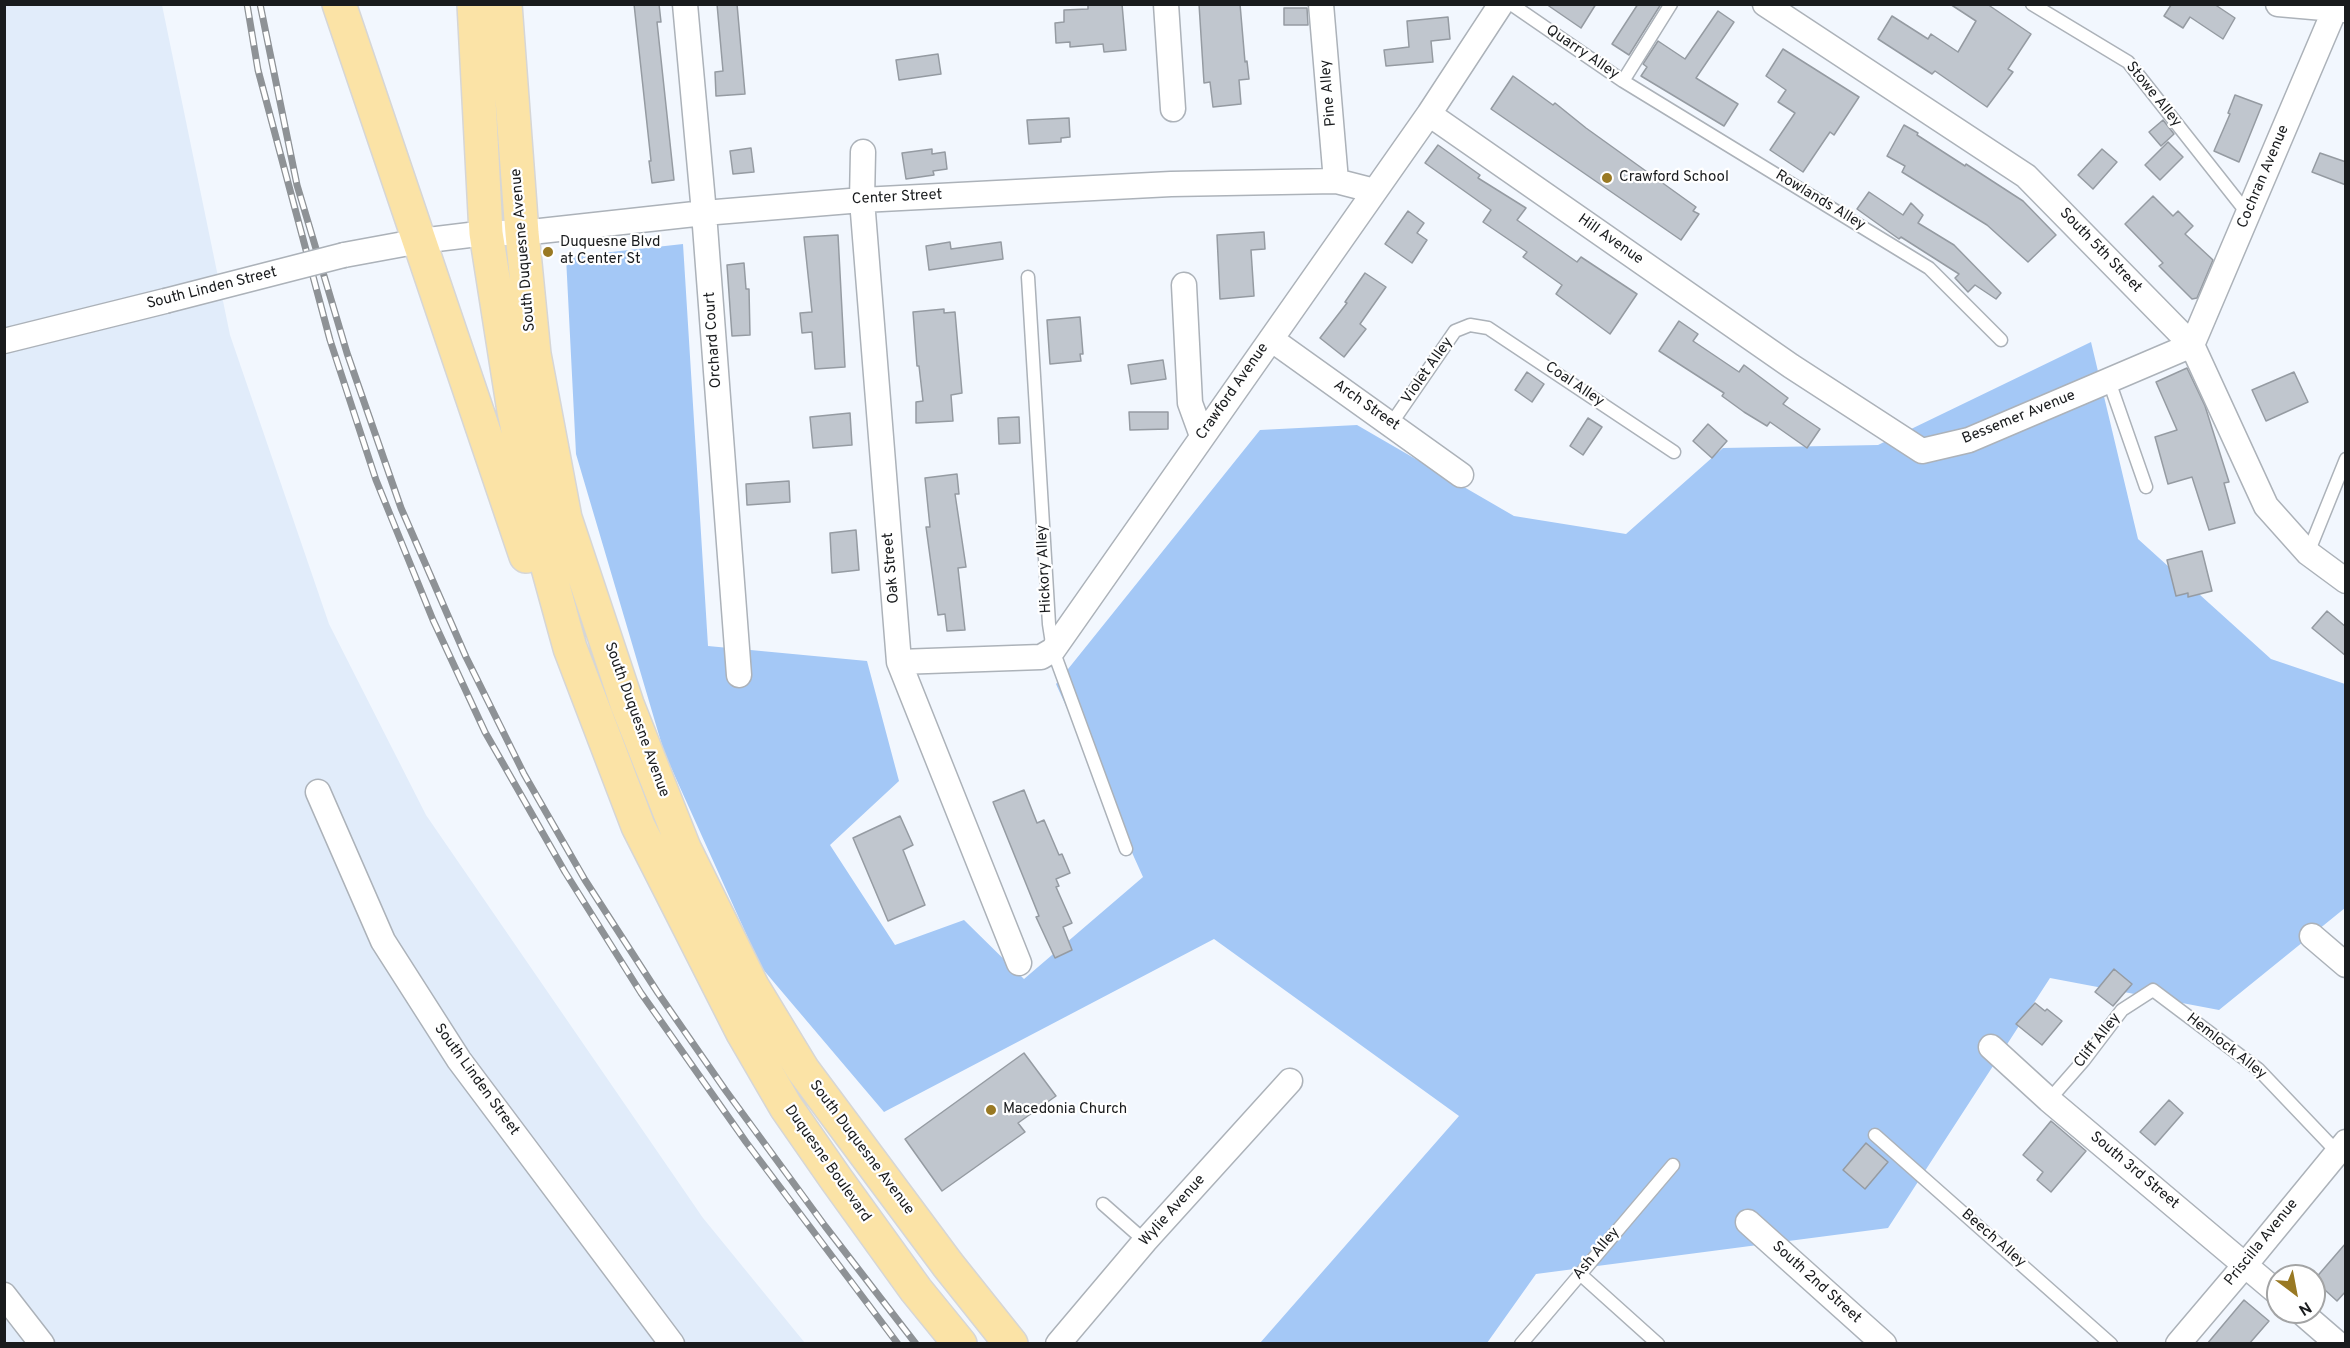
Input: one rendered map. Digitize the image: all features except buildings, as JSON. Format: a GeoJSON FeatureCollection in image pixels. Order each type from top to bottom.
{"type":"FeatureCollection","features":[{"type":"Feature","properties":{"kind":"main road"},"geometry":{"type":"LineString","coordinates":[[339,4],[554,638],[638,826]]}},
{"type":"Feature","properties":{"kind":"main road","name":"South Duquesne Avenue"},"geometry":{"type":"LineString","coordinates":[[474,4],[486,234],[514,411],[545,557],[570,648],[638,826],[712,974]]}},
{"type":"Feature","properties":{"kind":"main road","name":"South Duquesne Avenue"},"geometry":{"type":"LineString","coordinates":[[505,4],[522,233],[534,354],[565,518],[627,704],[684,848],[752,987],[803,1070],[948,1265],[1011,1344]]}},
{"type":"Feature","properties":{"kind":"main road","name":"Duquesne Boulevard"},"geometry":{"type":"LineString","coordinates":[[712,974],[786,1107],[910,1281],[960,1344]]}},
{"type":"Feature","properties":{"kind":"street","name":"Orchard Court"},"geometry":{"type":"LineString","coordinates":[[685,4],[704,213],[739,675]]}},
{"type":"Feature","properties":{"kind":"street"},"geometry":{"type":"LineString","coordinates":[[1166,4],[1173,109]]}},
{"type":"Feature","properties":{"kind":"street","name":"Pine Alley"},"geometry":{"type":"LineString","coordinates":[[1321,4],[1336,181]]}},
{"type":"Feature","properties":{"kind":"street","name":"South 5th Street"},"geometry":{"type":"LineString","coordinates":[[1765,4],[2026,176],[2192,345],[2266,506],[2308,553],[2346,581]]}},
{"type":"Feature","properties":{"kind":"street"},"geometry":{"type":"LineString","coordinates":[[2278,4],[2329,8]]}},
{"type":"Feature","properties":{"kind":"street","name":"Cochran Avenue"},"geometry":{"type":"LineString","coordinates":[[2192,345],[2248,214],[2329,8]]}},
{"type":"Feature","properties":{"kind":"street","name":"Crawford Avenue"},"geometry":{"type":"LineString","coordinates":[[1053,650],[1429,114],[1492,11]]}},
{"type":"Feature","properties":{"kind":"street","name":"Hill Avenue"},"geometry":{"type":"LineString","coordinates":[[1429,114],[1791,366]]}},
{"type":"Feature","properties":{"kind":"street","name":"Oak Street"},"geometry":{"type":"LineString","coordinates":[[862,152],[862,200],[899,662],[1019,963]]}},
{"type":"Feature","properties":{"kind":"street","name":"Center Street"},"geometry":{"type":"LineString","coordinates":[[420,241],[862,200],[1171,184],[1336,181],[1375,191]]}},
{"type":"Feature","properties":{"kind":"street","name":"South Linden Street"},"geometry":{"type":"LineString","coordinates":[[4,340],[344,255],[420,241]]}},
{"type":"Feature","properties":{"kind":"street"},"geometry":{"type":"LineString","coordinates":[[1184,285],[1190,404],[1202,436]]}},
{"type":"Feature","properties":{"kind":"street","name":"Arch Street"},"geometry":{"type":"LineString","coordinates":[[1271,339],[1461,475]]}},
{"type":"Feature","properties":{"kind":"street","name":"Bessemer Avenue"},"geometry":{"type":"LineString","coordinates":[[1791,366],[1922,451],[1969,440],[2192,345]]}},
{"type":"Feature","properties":{"kind":"street"},"geometry":{"type":"LineString","coordinates":[[899,662],[1041,657],[1053,650]]}},
{"type":"Feature","properties":{"kind":"street","name":"South Linden Street"},"geometry":{"type":"LineString","coordinates":[[318,792],[389,951],[459,1060],[672,1344]]}},
{"type":"Feature","properties":{"kind":"street"},"geometry":{"type":"LineString","coordinates":[[2312,936],[2346,964]]}},
{"type":"Feature","properties":{"kind":"street","name":"South 3rd Street"},"geometry":{"type":"LineString","coordinates":[[1991,1047],[2049,1100],[2266,1282]]}},
{"type":"Feature","properties":{"kind":"street","name":"Wylie Avenue"},"geometry":{"type":"LineString","coordinates":[[1058,1344],[1145,1241],[1290,1081]]}},
{"type":"Feature","properties":{"kind":"street","name":"Priscilla Avenue"},"geometry":{"type":"LineString","coordinates":[[2178,1344],[2343,1151]]}},
{"type":"Feature","properties":{"kind":"street","name":"South 2nd Street"},"geometry":{"type":"LineString","coordinates":[[1748,1222],[1884,1344]]}},
{"type":"Feature","properties":{"kind":"street"},"geometry":{"type":"LineString","coordinates":[[4,1295],[42,1344]]}},
{"type":"Feature","properties":{"kind":"street"},"geometry":{"type":"LineString","coordinates":[[2315,1324],[2338,1344]]}},
{"type":"Feature","properties":{"kind":"lane","name":"Quarry Alley"},"geometry":{"type":"LineString","coordinates":[[1511,4],[1623,81]]}},
{"type":"Feature","properties":{"kind":"lane"},"geometry":{"type":"LineString","coordinates":[[1623,81],[1671,4]]}},
{"type":"Feature","properties":{"kind":"lane","name":"Stowe Alley"},"geometry":{"type":"LineString","coordinates":[[2032,4],[2128,62],[2248,214]]}},
{"type":"Feature","properties":{"kind":"lane","name":"Rowlands Alley"},"geometry":{"type":"LineString","coordinates":[[1623,81],[1929,268],[2001,340]]}},
{"type":"Feature","properties":{"kind":"lane","name":"Hickory Alley"},"geometry":{"type":"LineString","coordinates":[[1028,277],[1049,624],[1053,650],[1126,849]]}},
{"type":"Feature","properties":{"kind":"lane","name":"Violet Alley"},"geometry":{"type":"LineString","coordinates":[[1391,424],[1455,331],[1470,325]]}},
{"type":"Feature","properties":{"kind":"lane","name":"Coal Alley"},"geometry":{"type":"LineString","coordinates":[[1470,325],[1488,328],[1674,452]]}},
{"type":"Feature","properties":{"kind":"lane"},"geometry":{"type":"LineString","coordinates":[[2109,381],[2146,487]]}},
{"type":"Feature","properties":{"kind":"lane"},"geometry":{"type":"LineString","coordinates":[[2308,553],[2346,459]]}},
{"type":"Feature","properties":{"kind":"lane","name":"Cliff Alley"},"geometry":{"type":"LineString","coordinates":[[2049,1100],[2084,1060],[2122,1010],[2153,990]]}},
{"type":"Feature","properties":{"kind":"lane","name":"Hemlock Alley"},"geometry":{"type":"LineString","coordinates":[[2153,990],[2258,1069],[2343,1151]]}},
{"type":"Feature","properties":{"kind":"lane","name":"Beech Alley"},"geometry":{"type":"LineString","coordinates":[[1875,1135],[2111,1344]]}},
{"type":"Feature","properties":{"kind":"lane","name":"Ash Alley"},"geometry":{"type":"LineString","coordinates":[[1521,1344],[1673,1165]]}},
{"type":"Feature","properties":{"kind":"lane"},"geometry":{"type":"LineString","coordinates":[[1103,1204],[1145,1241]]}},
{"type":"Feature","properties":{"kind":"lane"},"geometry":{"type":"LineString","coordinates":[[1580,1274],[1658,1344]]}},
{"type":"Feature","properties":{"kind":"shaded area"},"geometry":{"type":"Polygon","coordinates":[[[5,5],[162,5],[230,335],[329,624],[426,815],[703,1218],[805,1343],[5,1344],[5,5]]]}},
{"type":"Feature","properties":{"kind":"shaded area"},"geometry":{"type":"Polygon","coordinates":[[[683,244],[708,646],[867,661],[899,781],[830,845],[895,945],[964,920],[1024,979],[1143,877],[1056,684],[1260,430],[1357,425],[1514,516],[1626,534],[1723,448],[1878,445],[2091,342],[2138,539],[2271,659],[2345,684],[2345,908],[2219,1010],[2050,978],[1888,1228],[1536,1274],[1487,1343],[1260,1343],[1459,1116],[1214,939],[884,1112],[761,967],[664,752],[576,454],[566,257],[683,244]]]}},
{"type":"Feature","properties":{"kind":"railway"},"geometry":{"type":"LineString","coordinates":[[247,4],[258,70],[330,340],[376,480],[433,620],[485,732],[565,872],[641,993],[746,1142],[898,1344]]}},
{"type":"Feature","properties":{"kind":"railway"},"geometry":{"type":"LineString","coordinates":[[260,4],[297,185],[347,353],[401,508],[466,657],[524,774],[585,880],[658,993],[726,1091],[825,1226],[916,1344]]}},
{"type":"Feature","properties":{"kind":"place","name":"Crawford School"},"geometry":{"type":"Point","coordinates":[1607,178]}},
{"type":"Feature","properties":{"kind":"place","name":"Duquesne Blvd at Center St"},"geometry":{"type":"Point","coordinates":[548,252]}},
{"type":"Feature","properties":{"kind":"place","name":"Macedonia Church"},"geometry":{"type":"Point","coordinates":[991,1110]}}]}
